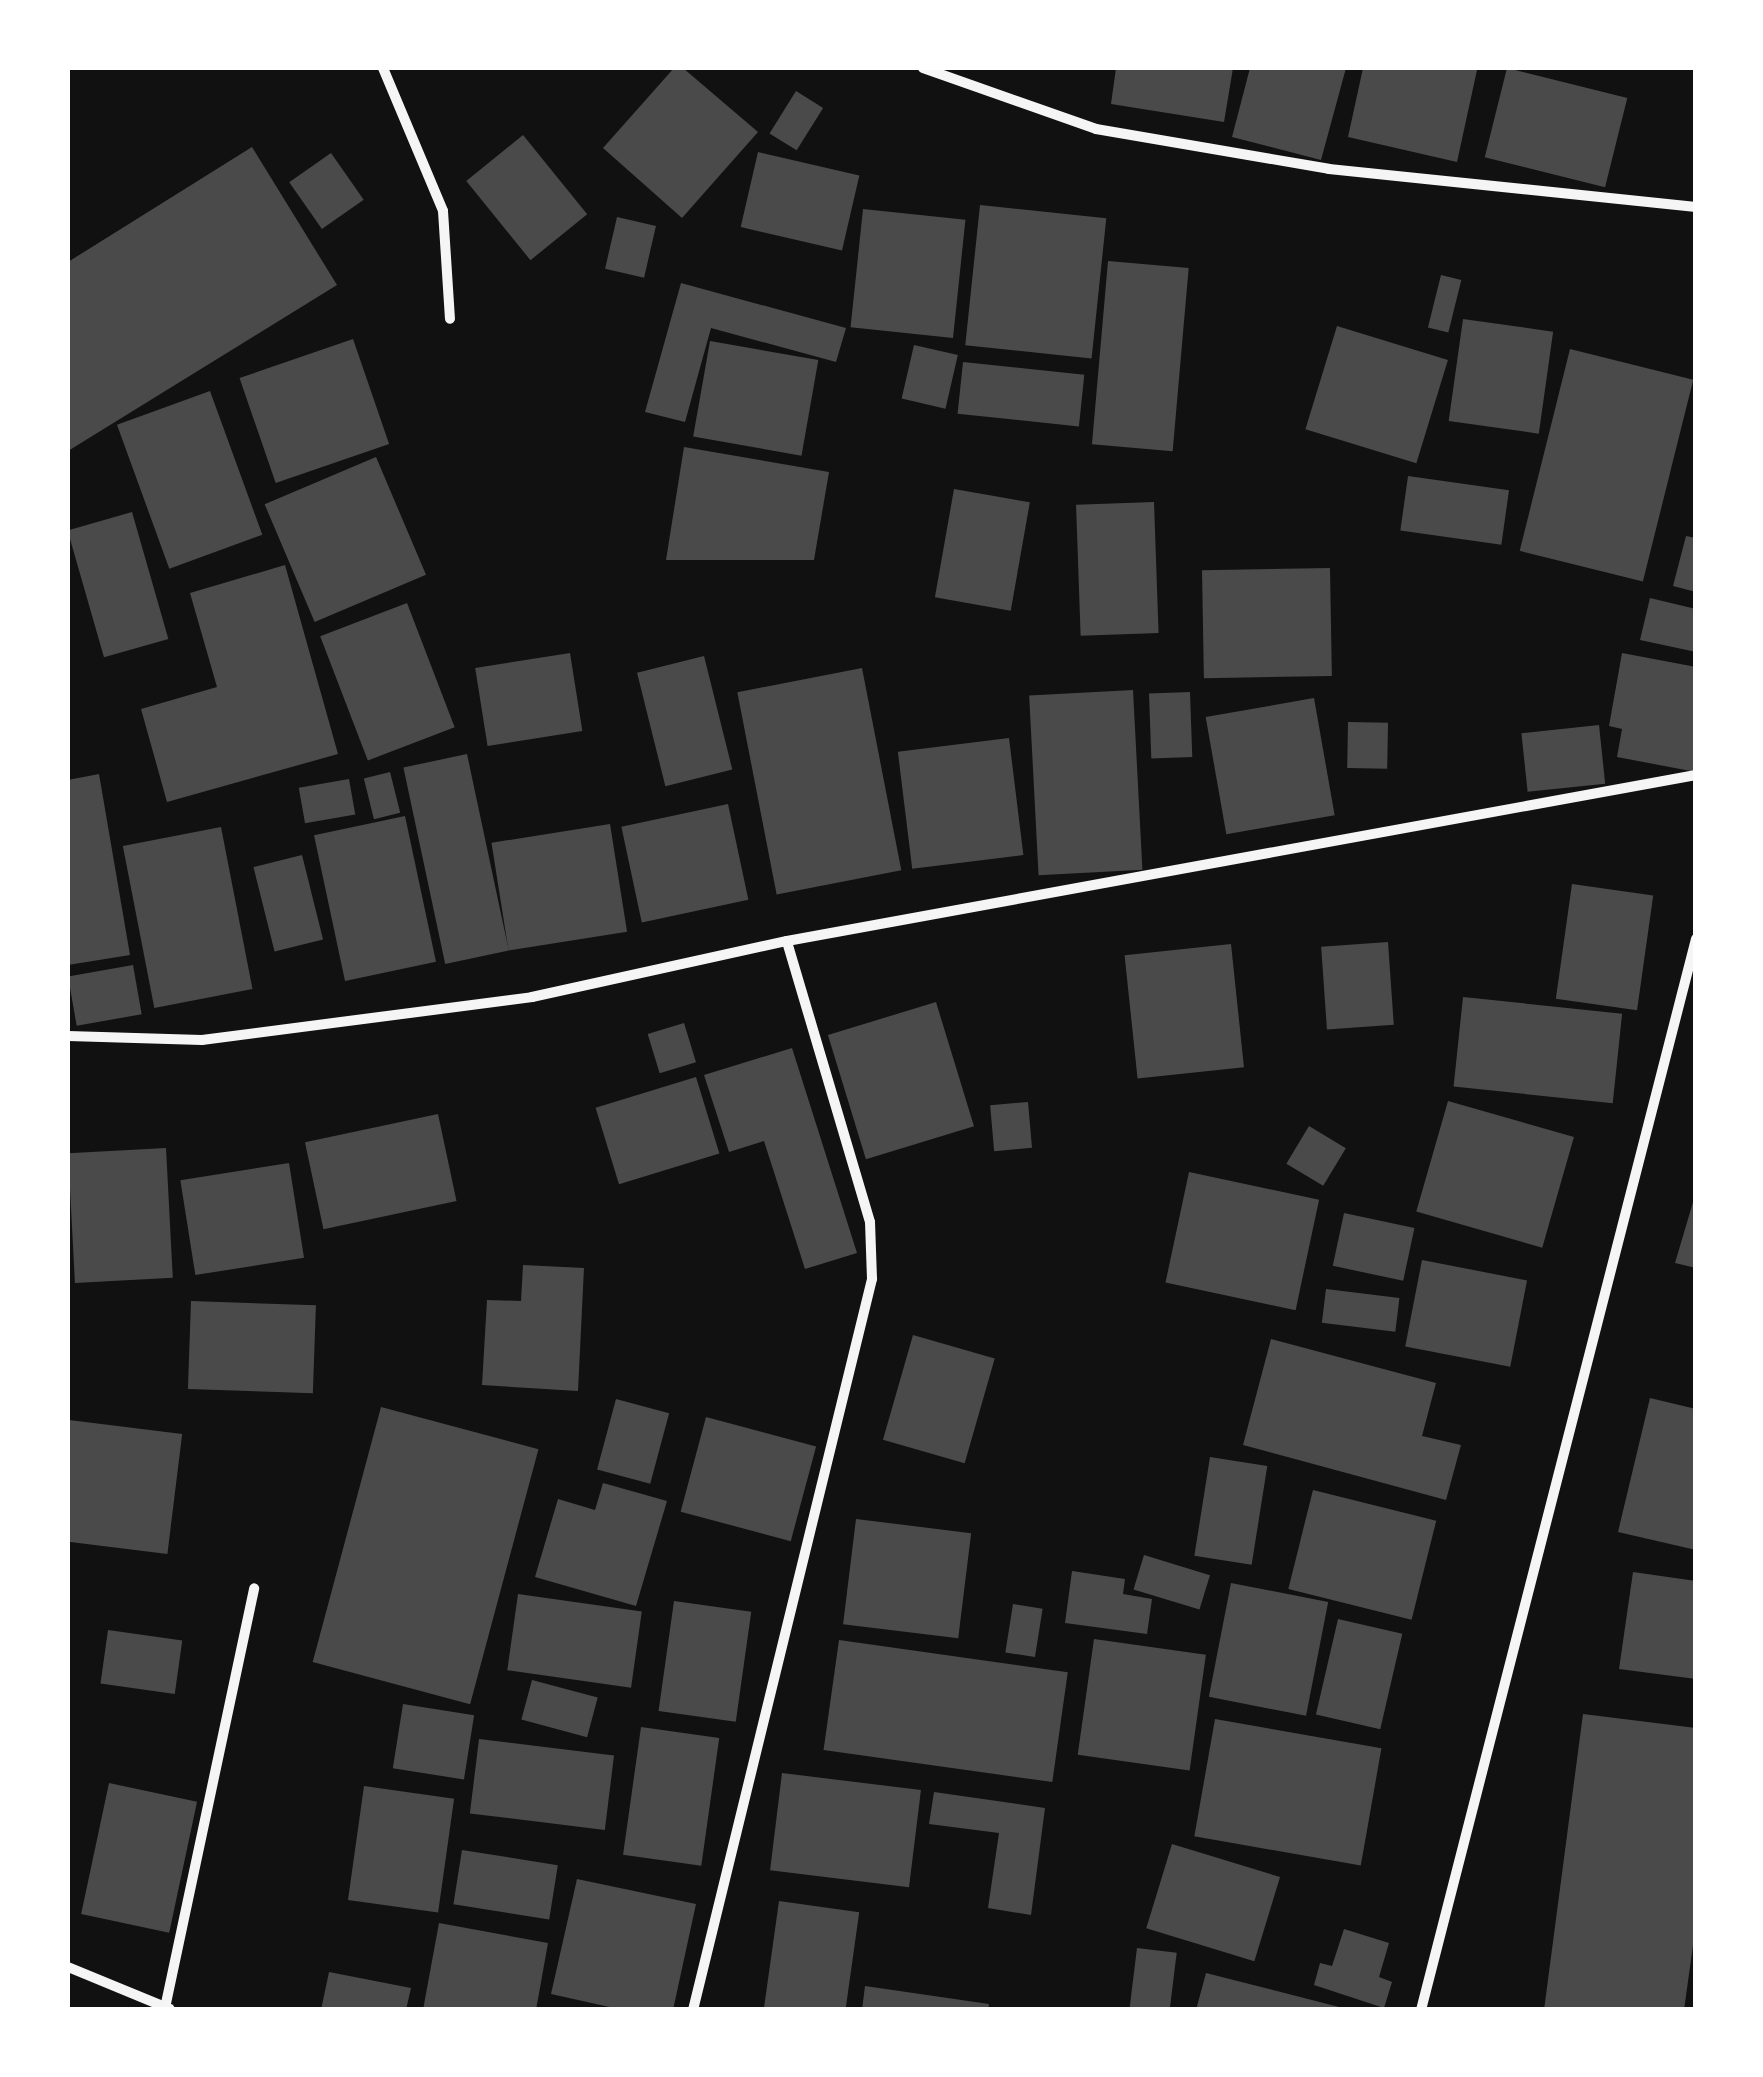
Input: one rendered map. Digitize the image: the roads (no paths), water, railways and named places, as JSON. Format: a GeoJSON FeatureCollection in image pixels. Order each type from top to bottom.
{"type":"FeatureCollection","features":[{"type":"Feature","properties":{"kind":"street"},"geometry":{"type":"LineString","coordinates":[[383,68],[443,211],[450,319]]}},
{"type":"Feature","properties":{"kind":"street"},"geometry":{"type":"LineString","coordinates":[[923,68],[1096,129],[1329,169],[1696,207]]}},
{"type":"Feature","properties":{"kind":"street"},"geometry":{"type":"LineString","coordinates":[[68,1036],[222,1038],[532,997],[787,941],[1696,775]]}},
{"type":"Feature","properties":{"kind":"street"},"geometry":{"type":"LineString","coordinates":[[1421,2010],[1696,938]]}},
{"type":"Feature","properties":{"kind":"street"},"geometry":{"type":"LineString","coordinates":[[693,2010],[872,1279],[870,1222],[787,941]]}},
{"type":"Feature","properties":{"kind":"street"},"geometry":{"type":"LineString","coordinates":[[68,1968],[168,2009],[254,1588]]}}]}
